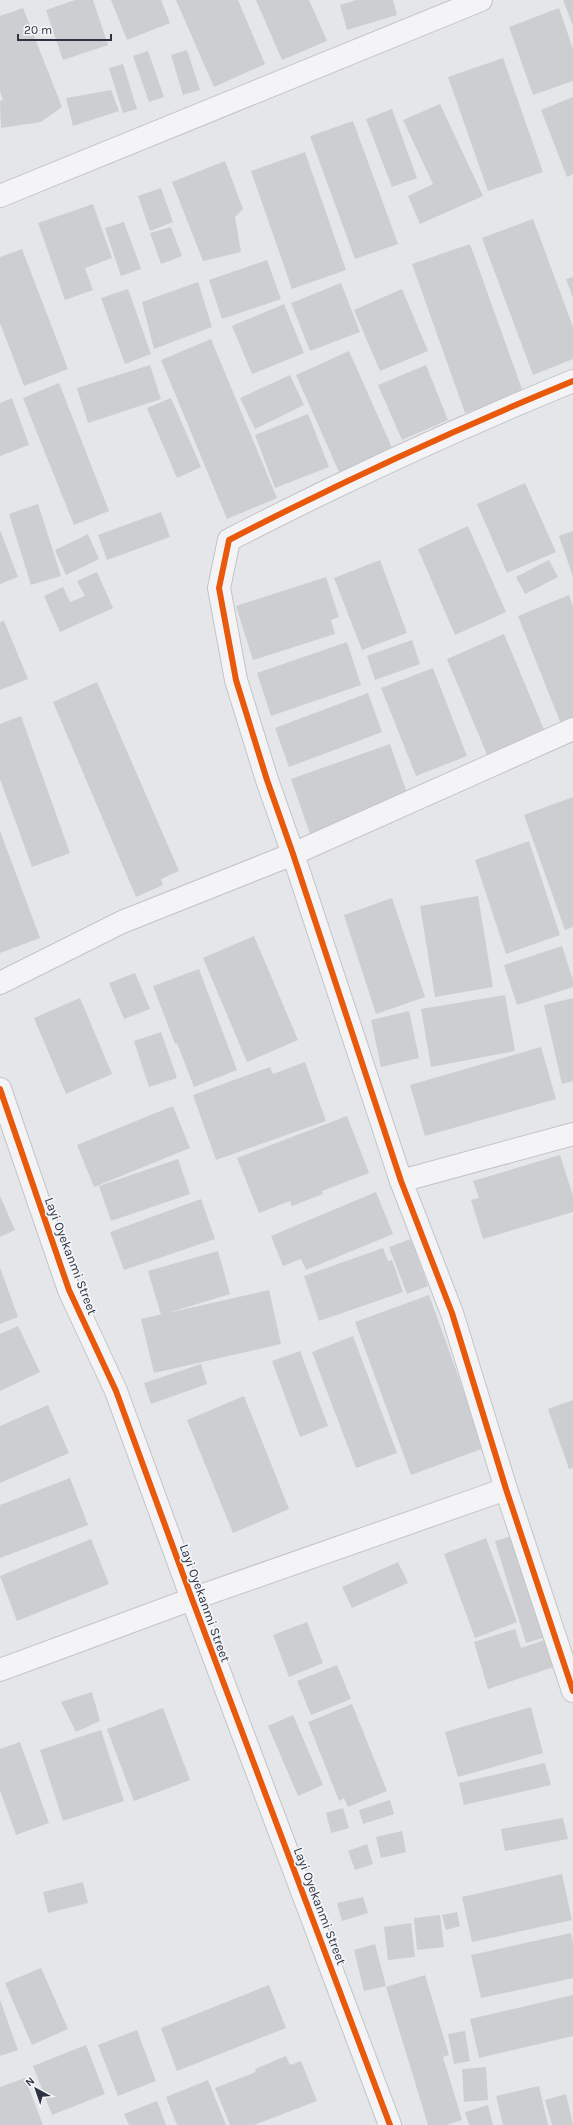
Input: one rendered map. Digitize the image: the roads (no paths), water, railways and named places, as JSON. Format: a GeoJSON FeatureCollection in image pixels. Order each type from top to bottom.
{"type":"FeatureCollection","features":[{"type":"Feature","properties":{"kind":"street"},"geometry":{"type":"LineString","coordinates":[[0,196],[481,0]]}},
{"type":"Feature","properties":{"kind":"street"},"geometry":{"type":"LineString","coordinates":[[573,381],[390,461],[312,497],[229,540],[219,588],[236,680],[267,780],[293,854],[401,1181],[452,1313],[506,1489],[573,1691]]}},
{"type":"Feature","properties":{"kind":"street"},"geometry":{"type":"LineString","coordinates":[[0,983],[122,922],[293,854],[573,729]]}},
{"type":"Feature","properties":{"kind":"street","name":"Layi Oyekanmi Street"},"geometry":{"type":"LineString","coordinates":[[0,1089],[70,1290],[116,1391],[192,1599],[390,2125]]}},
{"type":"Feature","properties":{"kind":"street"},"geometry":{"type":"LineString","coordinates":[[401,1181],[573,1134]]}},
{"type":"Feature","properties":{"kind":"street"},"geometry":{"type":"LineString","coordinates":[[0,1670],[192,1599],[506,1489]]}}]}
